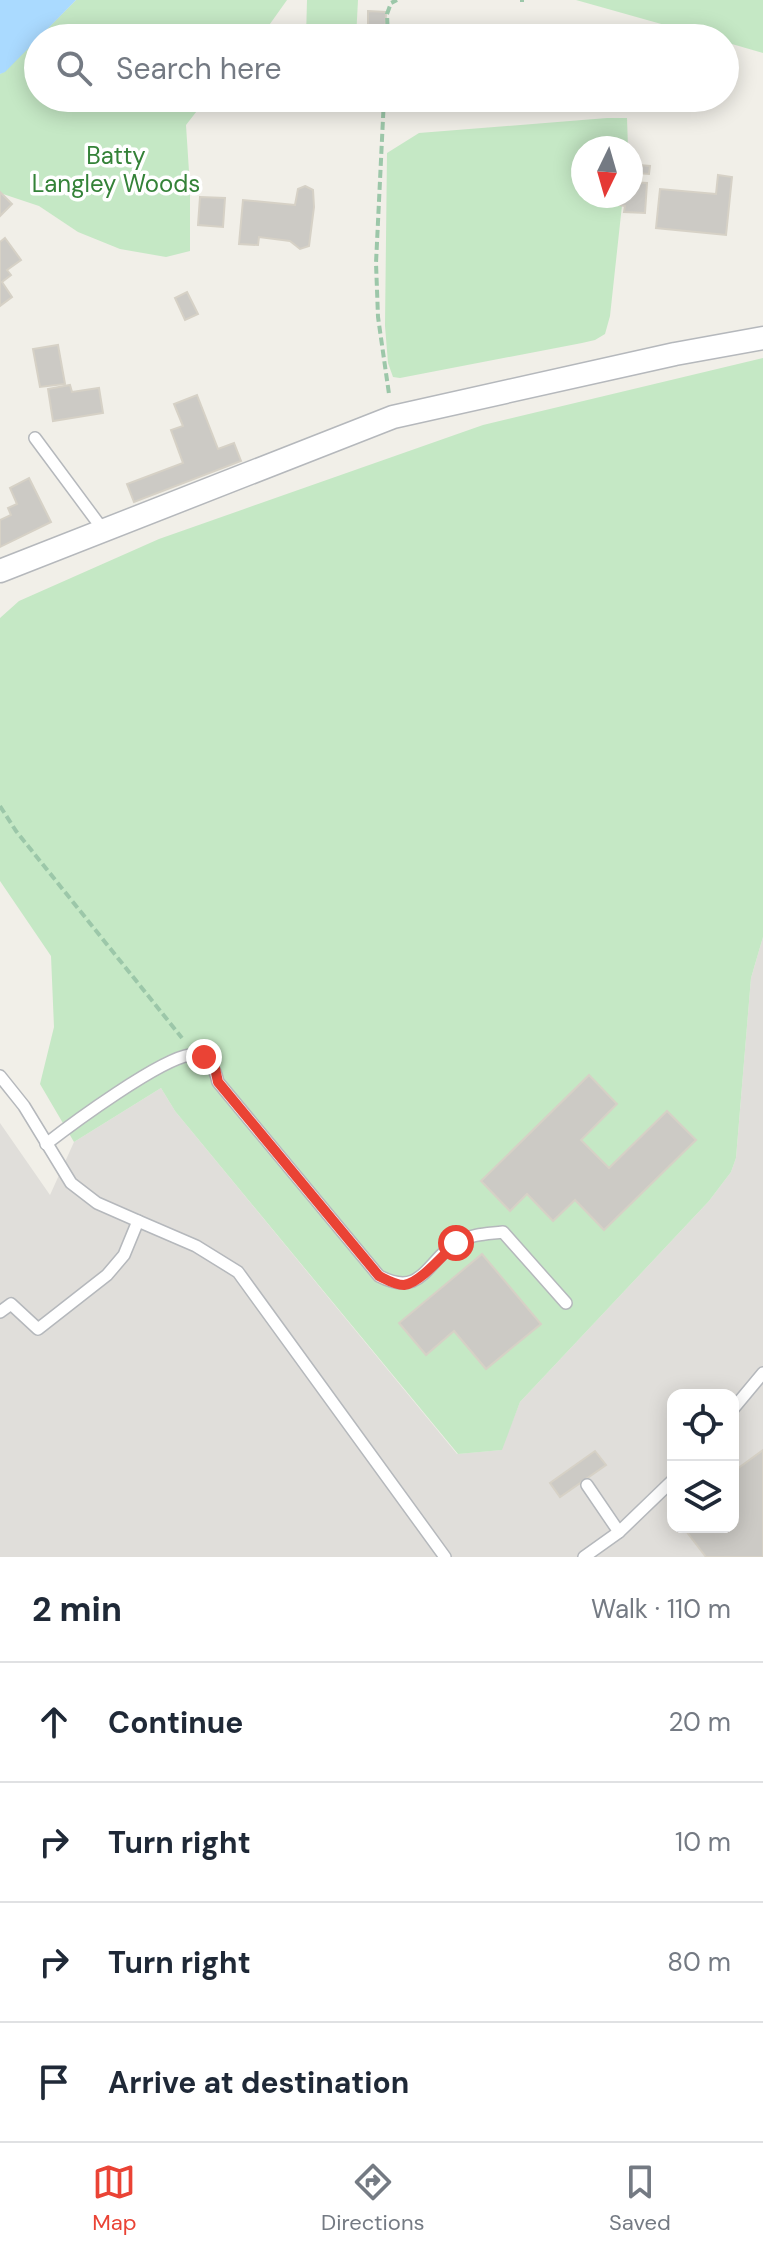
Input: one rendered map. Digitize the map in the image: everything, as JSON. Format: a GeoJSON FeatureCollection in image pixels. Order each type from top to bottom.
{"type":"FeatureCollection","features":[{"type":"Feature","properties":{"kind":"street"},"geometry":{"type":"LineString","coordinates":[[0,571],[393,417],[675,354],[763,338]]}},
{"type":"Feature","properties":{"kind":"lane"},"geometry":{"type":"LineString","coordinates":[[35,438],[104,531]]}},
{"type":"Feature","properties":{"kind":"lane"},"geometry":{"type":"LineString","coordinates":[[46,1144],[152,1072],[192,1054],[204,1057],[215,1068],[218,1082],[379,1276],[405,1285],[417,1280],[456,1243],[475,1235],[503,1232],[566,1303]]}},
{"type":"Feature","properties":{"kind":"lane"},"geometry":{"type":"LineString","coordinates":[[0,1076],[24,1106],[71,1183],[82,1194],[196,1246],[238,1272],[445,1557]]}},
{"type":"Feature","properties":{"kind":"lane"},"geometry":{"type":"LineString","coordinates":[[0,1312],[11,1304],[38,1329],[107,1275],[124,1255],[138,1221]]}},
{"type":"Feature","properties":{"kind":"lane"},"geometry":{"type":"LineString","coordinates":[[739,1402],[763,1373]]}},
{"type":"Feature","properties":{"kind":"lane"},"geometry":{"type":"LineString","coordinates":[[587,1485],[619,1532]]}},
{"type":"Feature","properties":{"kind":"lane"},"geometry":{"type":"LineString","coordinates":[[584,1557],[619,1532],[667,1486]]}},
{"type":"Feature","properties":{"kind":"path"},"geometry":{"type":"LineString","coordinates":[[387,24],[391,3],[397,0]]}},
{"type":"Feature","properties":{"kind":"path"},"geometry":{"type":"LineString","coordinates":[[383,112],[377,303],[393,417]]}},
{"type":"Feature","properties":{"kind":"path"},"geometry":{"type":"LineString","coordinates":[[0,806],[16,831],[192,1054]]}},
{"type":"Feature","properties":{"kind":"shaded area"},"geometry":{"type":"Polygon","coordinates":[[[763,937],[763,1557],[0,1557],[0,1123],[50,1195],[74,1142],[161,1088],[175,1111],[457,1454],[501,1450],[520,1402],[709,1201],[731,1172],[736,1158],[751,978],[763,937]]]}},
{"type":"Feature","properties":{"kind":"green space"},"geometry":{"type":"Polygon","coordinates":[[[76,0],[287,0],[270,24],[52,24],[76,0]]]}},
{"type":"Feature","properties":{"kind":"green space"},"geometry":{"type":"Polygon","coordinates":[[[307,0],[358,0],[357,24],[306,24],[307,0]]]}},
{"type":"Feature","properties":{"kind":"green space"},"geometry":{"type":"Polygon","coordinates":[[[576,0],[763,0],[763,53],[739,46],[739,24],[661,24],[576,0]]]}},
{"type":"Feature","properties":{"kind":"green space","name":"Batty Langley Woods"},"geometry":{"type":"Polygon","coordinates":[[[24,52],[24,112],[196,112],[186,125],[190,251],[166,257],[120,249],[78,232],[39,206],[0,193],[0,74],[24,52]]]}},
{"type":"Feature","properties":{"kind":"green space"},"geometry":{"type":"Polygon","coordinates":[[[627,118],[628,136],[571,136],[571,208],[622,208],[610,316],[605,334],[582,343],[393,377],[388,363],[385,326],[387,153],[419,133],[627,118]]]}},
{"type":"Feature","properties":{"kind":"green space"},"geometry":{"type":"Polygon","coordinates":[[[763,358],[763,937],[751,978],[736,1158],[731,1172],[709,1201],[520,1402],[502,1450],[458,1454],[175,1111],[161,1088],[74,1142],[40,1084],[54,1027],[51,956],[0,881],[0,618],[19,601],[159,539],[483,425],[763,358]]]}},
{"type":"Feature","properties":{"kind":"water"},"geometry":{"type":"Polygon","coordinates":[[[0,0],[76,0],[52,24],[24,24],[24,53],[0,74],[0,0]]]}},
{"type":"Feature","properties":{"kind":"building"},"geometry":{"type":"Polygon","coordinates":[[[368,11],[386,12],[386,24],[368,24],[368,11]]]}},
{"type":"Feature","properties":{"kind":"building"},"geometry":{"type":"Polygon","coordinates":[[[643,165],[650,166],[649,174],[643,174],[643,165]]]}},
{"type":"Feature","properties":{"kind":"building"},"geometry":{"type":"Polygon","coordinates":[[[718,175],[732,177],[726,235],[656,228],[660,189],[716,194],[718,175]]]}},
{"type":"Feature","properties":{"kind":"building"},"geometry":{"type":"Polygon","coordinates":[[[643,183],[647,183],[645,213],[624,212],[625,208],[643,208],[643,183]]]}},
{"type":"Feature","properties":{"kind":"building"},"geometry":{"type":"Polygon","coordinates":[[[305,186],[313,190],[309,246],[300,249],[290,241],[259,237],[258,245],[239,244],[243,200],[295,205],[298,189],[305,186]]]}},
{"type":"Feature","properties":{"kind":"building"},"geometry":{"type":"Polygon","coordinates":[[[0,192],[12,204],[0,216],[0,192]]]}},
{"type":"Feature","properties":{"kind":"building"},"geometry":{"type":"Polygon","coordinates":[[[200,197],[225,198],[223,227],[198,225],[200,197]]]}},
{"type":"Feature","properties":{"kind":"building"},"geometry":{"type":"Polygon","coordinates":[[[5,238],[21,260],[7,270],[11,275],[2,282],[12,297],[0,306],[0,242],[5,238]]]}},
{"type":"Feature","properties":{"kind":"building"},"geometry":{"type":"Polygon","coordinates":[[[187,292],[198,314],[185,320],[175,298],[187,292]]]}},
{"type":"Feature","properties":{"kind":"building"},"geometry":{"type":"Polygon","coordinates":[[[58,345],[65,384],[40,387],[33,349],[58,345]]]}},
{"type":"Feature","properties":{"kind":"building"},"geometry":{"type":"Polygon","coordinates":[[[70,385],[72,392],[99,388],[103,413],[53,421],[48,389],[70,385]]]}},
{"type":"Feature","properties":{"kind":"building"},"geometry":{"type":"Polygon","coordinates":[[[197,395],[218,449],[234,443],[241,461],[134,502],[127,484],[183,463],[171,430],[183,426],[174,404],[197,395]]]}},
{"type":"Feature","properties":{"kind":"building"},"geometry":{"type":"Polygon","coordinates":[[[29,478],[51,522],[0,547],[0,520],[11,515],[8,508],[17,504],[10,488],[29,478]]]}},
{"type":"Feature","properties":{"kind":"building"},"geometry":{"type":"Polygon","coordinates":[[[589,1075],[617,1104],[581,1140],[609,1168],[667,1111],[696,1140],[604,1230],[575,1200],[553,1221],[527,1194],[510,1211],[481,1181],[589,1075]]]}},
{"type":"Feature","properties":{"kind":"building"},"geometry":{"type":"Polygon","coordinates":[[[482,1254],[541,1324],[486,1369],[454,1331],[426,1355],[399,1323],[482,1254]]]}},
{"type":"Feature","properties":{"kind":"building"},"geometry":{"type":"Polygon","coordinates":[[[763,1450],[763,1557],[706,1557],[688,1533],[739,1533],[739,1468],[763,1450]]]}},
{"type":"Feature","properties":{"kind":"building"},"geometry":{"type":"Polygon","coordinates":[[[595,1451],[606,1465],[560,1497],[550,1483],[595,1451]]]}},
{"type":"Feature","properties":{"kind":"route"},"geometry":{"type":"LineString","coordinates":[[204,1057],[215,1068],[218,1082],[379,1276],[405,1285],[417,1280],[456,1243]]}}]}
